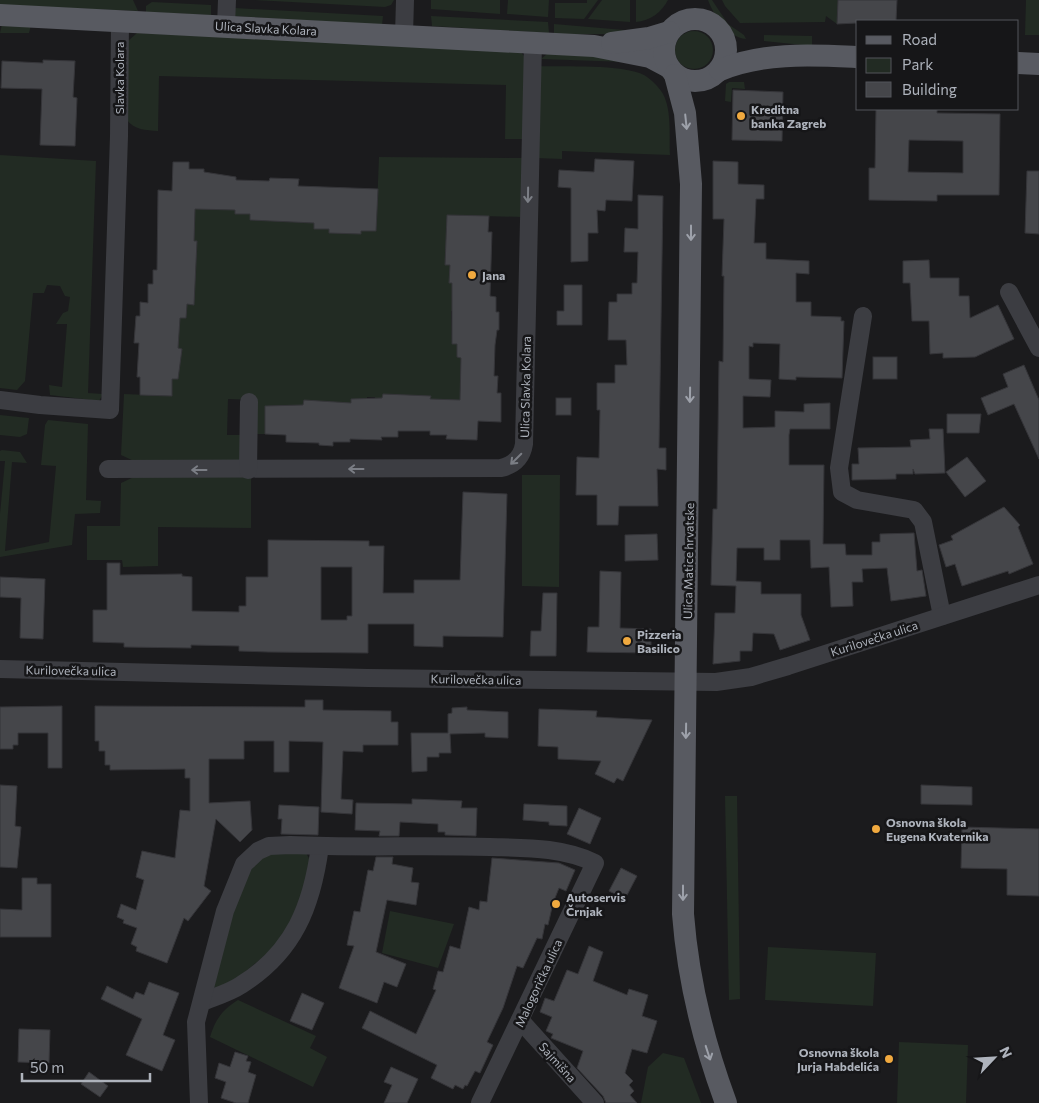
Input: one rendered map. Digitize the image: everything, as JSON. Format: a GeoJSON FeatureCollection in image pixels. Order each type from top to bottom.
{"type":"FeatureCollection","features":[{"type":"Feature","properties":{"kind":"main road"},"geometry":{"type":"LineString","coordinates":[[687,0],[664,46],[671,70],[682,79],[698,82],[710,78],[720,70],[741,62],[799,55]]}},
{"type":"Feature","properties":{"kind":"main road","name":"Ulica Slavka Kolara"},"geometry":{"type":"LineString","coordinates":[[0,15],[594,46],[650,57],[671,70]]}},
{"type":"Feature","properties":{"kind":"main road"},"geometry":{"type":"LineString","coordinates":[[674,27],[696,18],[716,26],[724,38],[726,55],[720,70]]}},
{"type":"Feature","properties":{"kind":"main road","name":"Ulica Slavka Kolara"},"geometry":{"type":"LineString","coordinates":[[594,46],[648,38],[674,27]]}},
{"type":"Feature","properties":{"kind":"main road"},"geometry":{"type":"LineString","coordinates":[[724,38],[741,45],[799,55],[856,57]]}},
{"type":"Feature","properties":{"kind":"main road"},"geometry":{"type":"LineString","coordinates":[[1019,63],[1039,64]]}},
{"type":"Feature","properties":{"kind":"main road","name":"Ulica Matice hrvatske"},"geometry":{"type":"LineString","coordinates":[[671,70],[685,112],[691,184],[683,852],[686,953],[703,1035],[726,1103]]}},
{"type":"Feature","properties":{"kind":"street"},"geometry":{"type":"LineString","coordinates":[[226,26],[227,0]]}},
{"type":"Feature","properties":{"kind":"street"},"geometry":{"type":"LineString","coordinates":[[404,35],[405,0]]}},
{"type":"Feature","properties":{"kind":"street","name":"Slavka Kolara"},"geometry":{"type":"LineString","coordinates":[[0,400],[110,410],[119,136],[120,21]]}},
{"type":"Feature","properties":{"kind":"street","name":"Ulica Slavka Kolara"},"geometry":{"type":"LineString","coordinates":[[108,469],[502,468],[509,466],[519,458],[524,444],[529,146],[533,42]]}},
{"type":"Feature","properties":{"kind":"street"},"geometry":{"type":"LineString","coordinates":[[1008,292],[1039,348]]}},
{"type":"Feature","properties":{"kind":"street"},"geometry":{"type":"LineString","coordinates":[[863,316],[841,448],[839,481],[842,492],[857,500],[908,507],[920,515],[942,616]]}},
{"type":"Feature","properties":{"kind":"street"},"geometry":{"type":"LineString","coordinates":[[248,470],[249,402]]}},
{"type":"Feature","properties":{"kind":"street","name":"Kurilovečka ulica"},"geometry":{"type":"LineString","coordinates":[[0,669],[368,678],[716,682],[751,677],[1039,585]]}},
{"type":"Feature","properties":{"kind":"street","name":"Malogorička ulica"},"geometry":{"type":"LineString","coordinates":[[320,846],[389,845],[527,848],[570,853],[595,863],[480,1103]]}},
{"type":"Feature","properties":{"kind":"street"},"geometry":{"type":"LineString","coordinates":[[198,1103],[196,1022],[225,911],[244,864],[258,851],[269,846],[320,846],[316,877],[304,916],[282,951],[240,986],[202,1002]]}},
{"type":"Feature","properties":{"kind":"street","name":"Sajmišna"},"geometry":{"type":"LineString","coordinates":[[520,1020],[595,1103]]}},
{"type":"Feature","properties":{"kind":"green space"},"geometry":{"type":"Polygon","coordinates":[[[0,0],[133,0],[138,11],[0,5],[0,0]]]}},
{"type":"Feature","properties":{"kind":"green space"},"geometry":{"type":"Polygon","coordinates":[[[254,0],[394,0],[391,5],[385,7],[254,0]]]}},
{"type":"Feature","properties":{"kind":"green space"},"geometry":{"type":"Polygon","coordinates":[[[431,0],[500,0],[500,14],[431,9],[431,0]]]}},
{"type":"Feature","properties":{"kind":"green space"},"geometry":{"type":"Polygon","coordinates":[[[508,0],[549,0],[548,17],[507,14],[508,0]]]}},
{"type":"Feature","properties":{"kind":"green space"},"geometry":{"type":"Polygon","coordinates":[[[587,0],[598,0],[584,19],[555,18],[555,3],[587,3],[587,0]]]}},
{"type":"Feature","properties":{"kind":"green space"},"geometry":{"type":"Polygon","coordinates":[[[602,0],[630,0],[630,22],[588,19],[602,0]]]}},
{"type":"Feature","properties":{"kind":"green space"},"geometry":{"type":"Polygon","coordinates":[[[636,0],[668,0],[655,15],[646,20],[636,22],[636,0]]]}},
{"type":"Feature","properties":{"kind":"green space"},"geometry":{"type":"Polygon","coordinates":[[[708,0],[712,0],[728,24],[744,35],[746,39],[733,34],[722,25],[708,0]]]}},
{"type":"Feature","properties":{"kind":"green space"},"geometry":{"type":"Polygon","coordinates":[[[722,0],[838,0],[837,24],[826,16],[825,22],[740,23],[722,0]]]}},
{"type":"Feature","properties":{"kind":"green space"},"geometry":{"type":"Polygon","coordinates":[[[1026,0],[1039,0],[1039,35],[1025,35],[1026,0]]]}},
{"type":"Feature","properties":{"kind":"green space"},"geometry":{"type":"Polygon","coordinates":[[[152,2],[211,5],[211,15],[146,12],[146,6],[152,2]]]}},
{"type":"Feature","properties":{"kind":"green space"},"geometry":{"type":"Polygon","coordinates":[[[235,8],[383,16],[382,25],[234,16],[235,8]]]}},
{"type":"Feature","properties":{"kind":"green space"},"geometry":{"type":"Polygon","coordinates":[[[431,16],[548,22],[549,33],[432,26],[431,16]]]}},
{"type":"Feature","properties":{"kind":"green space"},"geometry":{"type":"Polygon","coordinates":[[[2,24],[31,25],[29,33],[0,33],[2,24]]]}},
{"type":"Feature","properties":{"kind":"green space"},"geometry":{"type":"Polygon","coordinates":[[[554,24],[624,30],[628,34],[554,34],[554,24]]]}},
{"type":"Feature","properties":{"kind":"green space"},"geometry":{"type":"Polygon","coordinates":[[[694,31],[701,32],[707,37],[712,43],[712,57],[707,63],[701,68],[694,69],[687,68],[681,63],[676,57],[675,50],[676,43],[681,37],[687,32],[694,31]]]}},
{"type":"Feature","properties":{"kind":"green space"},"geometry":{"type":"Polygon","coordinates":[[[137,33],[519,50],[524,56],[525,139],[505,139],[506,85],[159,76],[158,131],[141,129],[133,126],[127,120],[128,41],[137,33]]]}},
{"type":"Feature","properties":{"kind":"green space"},"geometry":{"type":"Polygon","coordinates":[[[764,35],[812,36],[812,46],[764,41],[764,35]]]}},
{"type":"Feature","properties":{"kind":"green space"},"geometry":{"type":"Polygon","coordinates":[[[573,53],[626,62],[541,59],[547,54],[573,53]]]}},
{"type":"Feature","properties":{"kind":"green space"},"geometry":{"type":"Polygon","coordinates":[[[538,66],[622,69],[634,71],[647,77],[663,94],[666,101],[669,116],[670,155],[562,151],[562,159],[536,158],[538,66]]]}},
{"type":"Feature","properties":{"kind":"green space"},"geometry":{"type":"Polygon","coordinates":[[[729,82],[744,82],[745,89],[732,88],[731,102],[725,101],[726,84],[729,82]]]}},
{"type":"Feature","properties":{"kind":"green space"},"geometry":{"type":"Polygon","coordinates":[[[0,155],[96,161],[88,393],[103,394],[99,401],[50,395],[49,385],[62,387],[67,324],[56,324],[63,313],[68,311],[70,297],[65,296],[60,286],[47,285],[44,293],[33,293],[25,381],[17,390],[0,388],[0,155]]]}},
{"type":"Feature","properties":{"kind":"green space"},"geometry":{"type":"Polygon","coordinates":[[[379,157],[525,158],[523,217],[447,215],[447,241],[455,249],[445,249],[445,264],[450,265],[449,283],[452,283],[452,295],[459,296],[458,311],[451,311],[452,344],[457,344],[457,357],[461,358],[460,392],[469,392],[460,404],[459,400],[430,399],[430,396],[383,394],[382,407],[375,407],[375,397],[367,397],[367,400],[351,399],[351,406],[304,400],[303,413],[296,413],[296,405],[266,406],[265,434],[256,434],[257,400],[228,399],[227,435],[242,435],[242,463],[136,462],[121,455],[124,394],[171,396],[172,379],[178,379],[182,349],[178,348],[176,318],[186,318],[187,304],[194,305],[197,241],[194,241],[195,210],[193,203],[203,209],[235,210],[235,214],[250,214],[250,220],[314,223],[314,229],[329,229],[329,233],[361,234],[361,231],[376,231],[379,157]]]}},
{"type":"Feature","properties":{"kind":"green space"},"geometry":{"type":"Polygon","coordinates":[[[0,415],[29,418],[27,434],[20,437],[0,435],[0,415]]]}},
{"type":"Feature","properties":{"kind":"green space"},"geometry":{"type":"Polygon","coordinates":[[[48,420],[88,424],[86,500],[101,501],[100,513],[75,514],[72,545],[0,557],[0,514],[5,461],[0,461],[0,451],[2,450],[20,452],[27,463],[12,462],[5,551],[49,542],[56,466],[41,465],[45,425],[48,420]]]}},
{"type":"Feature","properties":{"kind":"green space"},"geometry":{"type":"Polygon","coordinates":[[[251,475],[251,528],[158,527],[158,566],[123,567],[122,560],[87,560],[87,526],[120,526],[121,483],[136,476],[251,475]]]}},
{"type":"Feature","properties":{"kind":"green space"},"geometry":{"type":"Polygon","coordinates":[[[522,475],[560,475],[559,587],[522,586],[522,475]]]}},
{"type":"Feature","properties":{"kind":"green space"},"geometry":{"type":"Polygon","coordinates":[[[725,796],[737,796],[740,999],[729,1000],[725,796]]]}},
{"type":"Feature","properties":{"kind":"green space"},"geometry":{"type":"Polygon","coordinates":[[[280,850],[306,853],[310,860],[301,903],[276,946],[239,977],[214,990],[210,978],[249,868],[265,856],[280,850]]]}},
{"type":"Feature","properties":{"kind":"green space"},"geometry":{"type":"Polygon","coordinates":[[[390,911],[454,924],[438,968],[382,953],[390,911]]]}},
{"type":"Feature","properties":{"kind":"green space"},"geometry":{"type":"Polygon","coordinates":[[[768,947],[876,953],[873,1006],[765,1000],[768,947]]]}},
{"type":"Feature","properties":{"kind":"green space"},"geometry":{"type":"Polygon","coordinates":[[[238,1000],[316,1036],[310,1048],[327,1057],[313,1087],[210,1037],[214,1025],[220,1016],[238,1000]]]}},
{"type":"Feature","properties":{"kind":"green space"},"geometry":{"type":"Polygon","coordinates":[[[899,1042],[968,1045],[966,1103],[897,1103],[899,1042]]]}},
{"type":"Feature","properties":{"kind":"green space"},"geometry":{"type":"Polygon","coordinates":[[[663,1053],[684,1058],[701,1103],[641,1103],[648,1067],[663,1053]]]}},
{"type":"Feature","properties":{"kind":"building"},"geometry":{"type":"Polygon","coordinates":[[[838,0],[897,0],[896,20],[856,20],[856,23],[837,24],[838,0]]]}},
{"type":"Feature","properties":{"kind":"building"},"geometry":{"type":"Polygon","coordinates":[[[43,60],[75,61],[73,97],[77,98],[75,146],[40,145],[42,89],[1,88],[2,61],[43,63],[43,60]]]}},
{"type":"Feature","properties":{"kind":"building"},"geometry":{"type":"Polygon","coordinates":[[[733,90],[783,92],[782,141],[732,140],[733,90]]]}},
{"type":"Feature","properties":{"kind":"building"},"geometry":{"type":"Polygon","coordinates":[[[876,110],[937,110],[937,113],[1000,114],[999,195],[937,195],[937,201],[869,200],[869,168],[875,168],[876,110]],[[909,140],[908,172],[963,173],[963,141],[909,140]]]}},
{"type":"Feature","properties":{"kind":"building"},"geometry":{"type":"Polygon","coordinates":[[[595,159],[634,161],[632,201],[606,200],[605,211],[597,210],[598,233],[588,233],[588,261],[571,262],[571,188],[558,187],[559,170],[594,172],[595,159]]]}},
{"type":"Feature","properties":{"kind":"building"},"geometry":{"type":"Polygon","coordinates":[[[713,161],[738,162],[738,184],[764,185],[764,199],[756,199],[754,243],[766,243],[766,259],[809,261],[809,274],[796,273],[796,302],[811,302],[811,316],[841,317],[841,321],[844,321],[842,378],[796,377],[796,380],[779,379],[780,344],[753,343],[753,347],[749,346],[749,379],[771,380],[770,397],[743,396],[743,428],[775,427],[775,411],[804,412],[804,404],[830,403],[830,429],[790,429],[789,435],[789,465],[824,465],[823,544],[845,544],[846,555],[872,555],[872,542],[880,542],[880,534],[914,533],[917,571],[922,570],[926,596],[891,601],[887,568],[862,569],[863,582],[852,582],[853,606],[831,607],[829,567],[811,568],[810,540],[780,540],[780,560],[764,560],[764,548],[737,548],[736,581],[761,582],[761,594],[801,594],[801,615],[810,640],[780,650],[774,634],[753,633],[752,651],[740,651],[740,661],[713,664],[715,613],[735,613],[736,586],[711,585],[713,509],[717,509],[719,361],[723,362],[724,276],[722,276],[724,219],[713,219],[713,161]]]}},
{"type":"Feature","properties":{"kind":"building"},"geometry":{"type":"Polygon","coordinates":[[[173,162],[189,162],[189,169],[204,169],[204,172],[236,177],[236,180],[269,181],[270,178],[299,179],[298,186],[378,189],[376,231],[361,231],[361,234],[329,233],[329,229],[314,229],[314,223],[250,220],[250,214],[235,214],[235,210],[195,209],[194,241],[197,241],[194,305],[187,304],[186,318],[180,318],[178,348],[182,349],[178,379],[172,379],[172,396],[140,395],[140,377],[137,377],[139,343],[134,343],[136,316],[140,316],[140,302],[148,303],[148,284],[153,284],[153,270],[157,270],[158,190],[172,191],[173,162]]]}},
{"type":"Feature","properties":{"kind":"building"},"geometry":{"type":"Polygon","coordinates":[[[1027,171],[1039,171],[1039,234],[1025,233],[1027,171]]]}},
{"type":"Feature","properties":{"kind":"building"},"geometry":{"type":"Polygon","coordinates":[[[638,195],[663,196],[659,448],[666,448],[666,470],[657,469],[658,506],[619,506],[618,525],[597,525],[597,495],[576,495],[577,457],[599,458],[600,410],[597,410],[597,383],[615,383],[615,365],[627,365],[626,340],[608,340],[609,302],[617,302],[617,294],[632,294],[632,283],[637,283],[638,252],[624,252],[625,228],[638,229],[638,195]]]}},
{"type":"Feature","properties":{"kind":"building"},"geometry":{"type":"Polygon","coordinates":[[[447,215],[489,216],[488,232],[492,232],[490,296],[496,297],[496,312],[499,312],[494,376],[498,376],[497,393],[501,393],[501,422],[478,421],[477,440],[446,439],[447,435],[430,435],[430,431],[398,431],[398,437],[381,437],[382,440],[350,439],[350,442],[333,442],[333,446],[319,445],[319,443],[286,442],[286,435],[265,434],[265,406],[303,405],[304,400],[351,403],[351,399],[382,398],[383,394],[431,396],[430,399],[460,400],[461,358],[457,357],[457,344],[452,344],[452,283],[449,283],[450,265],[445,265],[447,215]]]}},
{"type":"Feature","properties":{"kind":"building"},"geometry":{"type":"Polygon","coordinates":[[[929,260],[930,278],[959,278],[959,296],[969,296],[970,318],[998,305],[1014,339],[975,357],[943,358],[943,353],[930,354],[929,321],[912,321],[910,283],[903,283],[903,261],[929,260]]]}},
{"type":"Feature","properties":{"kind":"building"},"geometry":{"type":"Polygon","coordinates":[[[564,285],[582,285],[582,325],[557,325],[557,311],[564,311],[564,285]]]}},
{"type":"Feature","properties":{"kind":"building"},"geometry":{"type":"Polygon","coordinates":[[[873,357],[897,357],[897,379],[873,379],[873,357]]]}},
{"type":"Feature","properties":{"kind":"building"},"geometry":{"type":"Polygon","coordinates":[[[1024,365],[1039,400],[1039,459],[1014,404],[988,415],[981,398],[1008,387],[1003,374],[1024,365]]]}},
{"type":"Feature","properties":{"kind":"building"},"geometry":{"type":"Polygon","coordinates":[[[556,398],[571,398],[571,415],[556,415],[556,398]]]}},
{"type":"Feature","properties":{"kind":"building"},"geometry":{"type":"Polygon","coordinates":[[[947,414],[981,414],[979,433],[947,433],[947,414]]]}},
{"type":"Feature","properties":{"kind":"building"},"geometry":{"type":"Polygon","coordinates":[[[929,429],[943,429],[945,473],[915,474],[913,469],[913,474],[896,474],[896,479],[852,480],[852,464],[859,464],[858,448],[911,447],[910,440],[930,439],[929,429]]]}},
{"type":"Feature","properties":{"kind":"building"},"geometry":{"type":"Polygon","coordinates":[[[967,457],[986,481],[965,497],[946,472],[967,457]]]}},
{"type":"Feature","properties":{"kind":"building"},"geometry":{"type":"Polygon","coordinates":[[[463,492],[507,494],[503,637],[443,636],[443,647],[414,646],[414,624],[368,624],[368,653],[239,651],[239,646],[191,645],[191,648],[124,647],[124,643],[93,642],[93,610],[107,610],[107,563],[120,563],[120,575],[182,574],[182,576],[192,577],[192,611],[239,612],[239,606],[246,606],[246,577],[268,577],[268,540],[369,541],[369,546],[384,546],[383,593],[414,593],[414,580],[460,580],[463,492]],[[321,567],[321,620],[347,620],[347,616],[352,616],[352,567],[321,567]]]}},
{"type":"Feature","properties":{"kind":"building"},"geometry":{"type":"Polygon","coordinates":[[[1004,507],[1020,525],[1018,527],[1033,564],[1009,574],[1008,571],[962,586],[955,564],[946,567],[939,545],[953,540],[951,536],[1004,507]]]}},
{"type":"Feature","properties":{"kind":"building"},"geometry":{"type":"Polygon","coordinates":[[[657,534],[658,560],[625,561],[625,535],[657,534]]]}},
{"type":"Feature","properties":{"kind":"building"},"geometry":{"type":"Polygon","coordinates":[[[600,571],[621,572],[620,628],[651,629],[651,653],[587,652],[588,627],[599,627],[600,571]]]}},
{"type":"Feature","properties":{"kind":"building"},"geometry":{"type":"Polygon","coordinates":[[[0,577],[45,579],[43,639],[20,638],[21,598],[0,597],[0,577]]]}},
{"type":"Feature","properties":{"kind":"building"},"geometry":{"type":"Polygon","coordinates":[[[543,593],[557,593],[556,656],[530,656],[531,631],[541,631],[543,593]]]}},
{"type":"Feature","properties":{"kind":"building"},"geometry":{"type":"Polygon","coordinates":[[[305,700],[323,700],[323,710],[391,711],[391,722],[398,722],[398,745],[363,745],[363,752],[343,751],[341,799],[353,800],[352,814],[321,812],[323,742],[289,741],[289,772],[274,772],[274,741],[244,741],[244,759],[209,759],[209,803],[250,801],[252,830],[240,842],[216,819],[204,886],[211,891],[188,921],[184,918],[167,963],[136,951],[137,947],[131,944],[137,928],[123,923],[124,920],[117,917],[121,904],[136,910],[144,880],[136,877],[142,851],[175,858],[180,810],[190,811],[190,778],[185,778],[185,769],[110,770],[110,765],[105,765],[105,751],[99,751],[99,741],[95,741],[95,706],[305,707],[305,700]]]}},
{"type":"Feature","properties":{"kind":"building"},"geometry":{"type":"Polygon","coordinates":[[[62,706],[62,768],[48,768],[48,733],[18,733],[18,745],[13,745],[13,749],[0,749],[0,707],[62,706]]]}},
{"type":"Feature","properties":{"kind":"building"},"geometry":{"type":"Polygon","coordinates":[[[467,707],[467,710],[508,712],[508,738],[485,737],[485,733],[450,734],[451,753],[439,753],[439,757],[427,757],[427,771],[412,772],[411,733],[448,733],[448,714],[452,713],[452,708],[467,707]]]}},
{"type":"Feature","properties":{"kind":"building"},"geometry":{"type":"Polygon","coordinates":[[[539,709],[597,711],[596,717],[652,720],[623,781],[617,778],[614,783],[595,774],[601,761],[558,759],[558,747],[538,746],[539,709]]]}},
{"type":"Feature","properties":{"kind":"building"},"geometry":{"type":"Polygon","coordinates":[[[0,785],[17,786],[15,826],[21,827],[17,868],[0,867],[0,785]]]}},
{"type":"Feature","properties":{"kind":"building"},"geometry":{"type":"Polygon","coordinates":[[[921,785],[972,787],[972,805],[921,804],[921,785]]]}},
{"type":"Feature","properties":{"kind":"building"},"geometry":{"type":"Polygon","coordinates":[[[412,799],[462,801],[461,808],[477,808],[476,836],[445,835],[445,832],[438,832],[438,824],[400,822],[399,836],[379,836],[380,831],[355,830],[356,803],[412,804],[412,799]]]}},
{"type":"Feature","properties":{"kind":"building"},"geometry":{"type":"Polygon","coordinates":[[[524,804],[567,806],[567,826],[549,825],[549,822],[523,820],[524,804]]]}},
{"type":"Feature","properties":{"kind":"building"},"geometry":{"type":"Polygon","coordinates":[[[279,805],[319,807],[318,835],[281,834],[282,819],[278,819],[279,805]]]}},
{"type":"Feature","properties":{"kind":"building"},"geometry":{"type":"Polygon","coordinates":[[[579,808],[601,818],[590,844],[567,834],[579,808]]]}},
{"type":"Feature","properties":{"kind":"building"},"geometry":{"type":"Polygon","coordinates":[[[962,827],[1039,829],[1039,896],[1007,895],[1007,869],[961,868],[962,827]]]}},
{"type":"Feature","properties":{"kind":"building"},"geometry":{"type":"Polygon","coordinates":[[[376,857],[393,857],[392,864],[413,868],[411,882],[419,883],[416,905],[387,900],[376,952],[406,964],[397,987],[384,982],[377,1003],[339,988],[354,946],[347,945],[354,911],[360,912],[368,870],[373,871],[376,857]]]}},
{"type":"Feature","properties":{"kind":"building"},"geometry":{"type":"Polygon","coordinates":[[[492,858],[559,863],[575,870],[566,891],[559,888],[548,925],[545,924],[542,939],[537,938],[523,968],[517,966],[503,1008],[487,1042],[493,1045],[480,1073],[475,1071],[467,1086],[465,1085],[463,1089],[455,1085],[453,1089],[431,1078],[437,1065],[362,1028],[370,1011],[416,1034],[436,990],[433,989],[438,971],[443,972],[450,946],[460,949],[469,907],[479,910],[480,901],[487,902],[492,858]]]}},
{"type":"Feature","properties":{"kind":"building"},"geometry":{"type":"Polygon","coordinates":[[[621,868],[637,876],[625,899],[609,891],[621,868]]]}},
{"type":"Feature","properties":{"kind":"building"},"geometry":{"type":"Polygon","coordinates":[[[22,878],[37,878],[37,884],[51,884],[51,937],[0,937],[0,909],[22,910],[22,878]]]}},
{"type":"Feature","properties":{"kind":"building"},"geometry":{"type":"Polygon","coordinates":[[[589,946],[603,952],[593,981],[627,995],[629,989],[648,995],[642,1016],[657,1021],[647,1053],[632,1049],[625,1073],[633,1081],[629,1085],[634,1091],[630,1095],[637,1103],[606,1103],[603,1096],[577,1068],[583,1051],[551,1038],[553,1034],[546,1031],[552,1017],[540,1012],[545,998],[554,1001],[567,970],[578,974],[589,946]]]}},
{"type":"Feature","properties":{"kind":"building"},"geometry":{"type":"Polygon","coordinates":[[[149,982],[179,993],[163,1035],[175,1040],[162,1071],[126,1055],[142,1019],[101,999],[107,986],[133,999],[136,992],[144,995],[149,982]]]}},
{"type":"Feature","properties":{"kind":"building"},"geometry":{"type":"Polygon","coordinates":[[[302,993],[324,1003],[312,1030],[290,1021],[302,993]]]}},
{"type":"Feature","properties":{"kind":"building"},"geometry":{"type":"Polygon","coordinates":[[[19,1029],[50,1030],[49,1063],[18,1062],[19,1029]]]}},
{"type":"Feature","properties":{"kind":"building"},"geometry":{"type":"Polygon","coordinates":[[[235,1052],[248,1056],[246,1061],[251,1062],[248,1072],[256,1075],[248,1103],[236,1103],[221,1098],[226,1082],[215,1078],[219,1063],[230,1067],[235,1052]]]}},
{"type":"Feature","properties":{"kind":"building"},"geometry":{"type":"Polygon","coordinates":[[[391,1067],[418,1079],[407,1103],[384,1103],[392,1085],[384,1082],[391,1067]]]}},
{"type":"Feature","properties":{"kind":"building"},"geometry":{"type":"Polygon","coordinates":[[[89,1072],[108,1086],[100,1097],[81,1084],[89,1072]]]}},
{"type":"Feature","properties":{"kind":"place","name":"Kreditna banka Zagreb"},"geometry":{"type":"Point","coordinates":[741,116]}},
{"type":"Feature","properties":{"kind":"place","name":"Jana"},"geometry":{"type":"Point","coordinates":[472,275]}},
{"type":"Feature","properties":{"kind":"place","name":"Pizzeria Basilico"},"geometry":{"type":"Point","coordinates":[627,641]}},
{"type":"Feature","properties":{"kind":"place","name":"Osnovna škola Eugena Kvaternika"},"geometry":{"type":"Point","coordinates":[876,829]}},
{"type":"Feature","properties":{"kind":"place","name":"Autoservis Črnjak"},"geometry":{"type":"Point","coordinates":[556,904]}},
{"type":"Feature","properties":{"kind":"place","name":"Osnovna škola Jurja Habdelića"},"geometry":{"type":"Point","coordinates":[889,1059]}}]}
